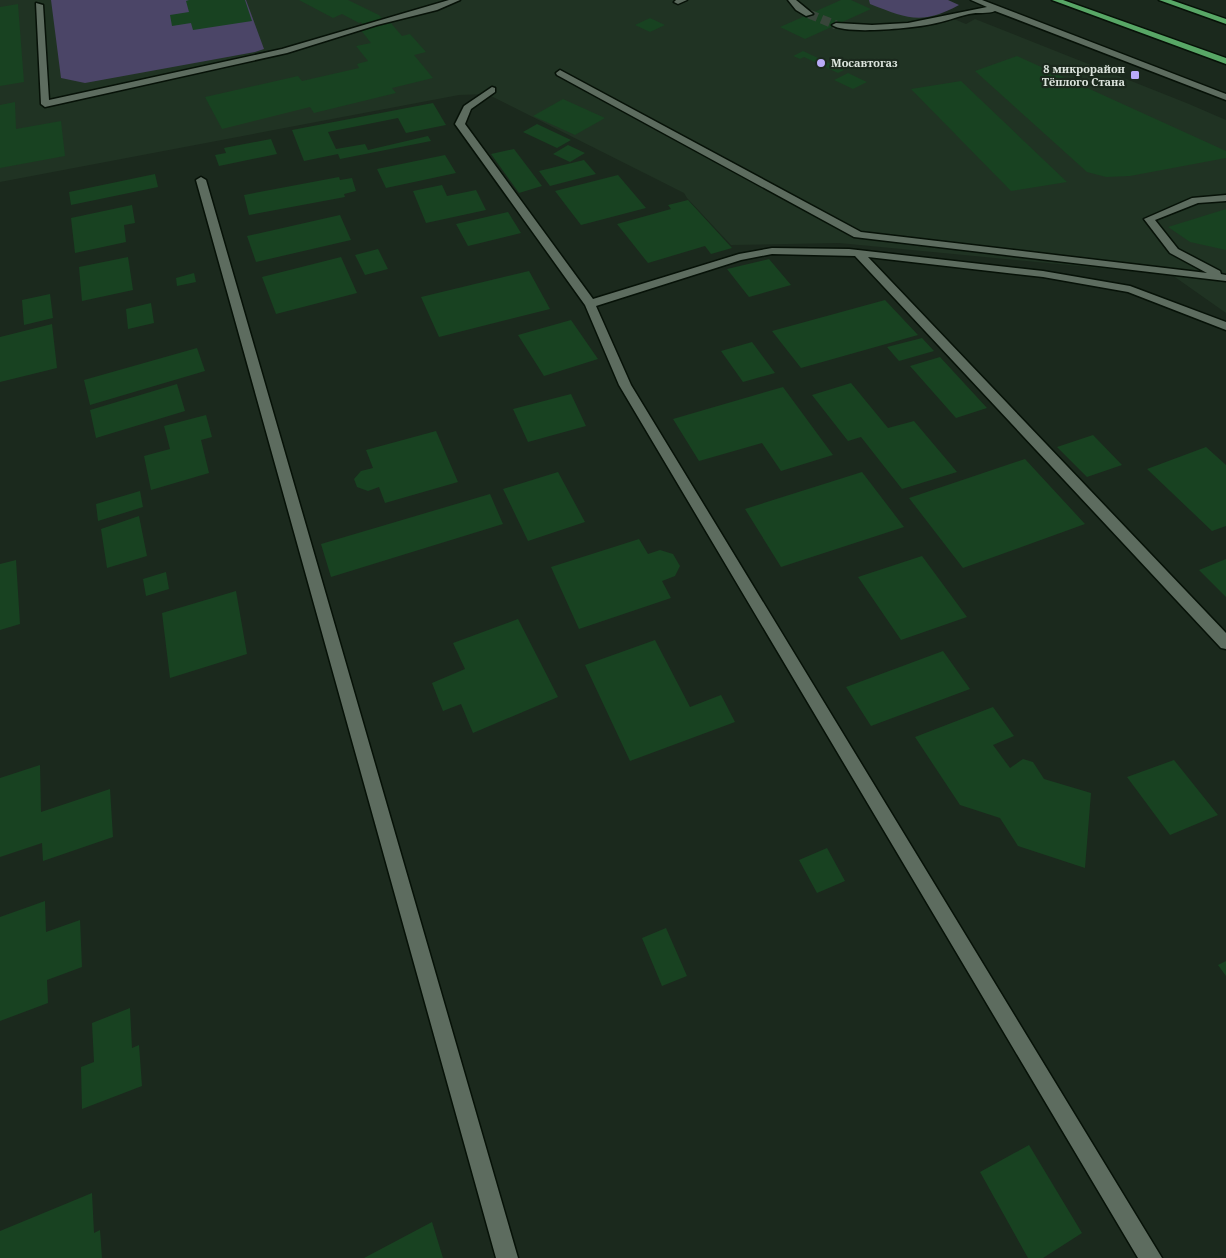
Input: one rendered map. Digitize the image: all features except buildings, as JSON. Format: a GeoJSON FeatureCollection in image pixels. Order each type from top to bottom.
{"type":"FeatureCollection","features":[{"type":"Feature","properties":{"kind":"highway"},"geometry":{"type":"LineString","coordinates":[[1056,0],[1226,61]]}},
{"type":"Feature","properties":{"kind":"highway"},"geometry":{"type":"LineString","coordinates":[[1163,0],[1226,22]]}},
{"type":"Feature","properties":{"kind":"street"},"geometry":{"type":"LineString","coordinates":[[39,5],[45,104],[284,51],[456,0]]}},
{"type":"Feature","properties":{"kind":"street"},"geometry":{"type":"LineString","coordinates":[[792,0],[799,8],[809,14]]}},
{"type":"Feature","properties":{"kind":"street"},"geometry":{"type":"LineString","coordinates":[[975,0],[1226,97]]}},
{"type":"Feature","properties":{"kind":"street"},"geometry":{"type":"LineString","coordinates":[[836,25],[875,27],[930,22],[982,9],[1004,11]]}},
{"type":"Feature","properties":{"kind":"street"},"geometry":{"type":"LineString","coordinates":[[560,73],[858,235],[1225,278]]}},
{"type":"Feature","properties":{"kind":"street"},"geometry":{"type":"LineString","coordinates":[[492,90],[473,102],[462,113],[460,124],[590,304],[626,385],[1151,1258]]}},
{"type":"Feature","properties":{"kind":"street"},"geometry":{"type":"LineString","coordinates":[[201,180],[507,1258]]}},
{"type":"Feature","properties":{"kind":"street"},"geometry":{"type":"LineString","coordinates":[[1225,278],[1174,251],[1149,219],[1196,200],[1226,198]]}},
{"type":"Feature","properties":{"kind":"street"},"geometry":{"type":"LineString","coordinates":[[590,304],[739,257],[772,251],[858,253],[1043,274],[1130,289],[1226,326]]}},
{"type":"Feature","properties":{"kind":"street"},"geometry":{"type":"LineString","coordinates":[[858,253],[1226,644]]}},
{"type":"Feature","properties":{"kind":"shaded area"},"geometry":{"type":"Polygon","coordinates":[[[0,0],[908,0],[966,24],[975,19],[1226,120],[1226,313],[1172,275],[839,243],[731,245],[684,193],[487,94],[459,95],[0,182],[0,0]]]}},
{"type":"Feature","properties":{"kind":"shaded area"},"geometry":{"type":"Polygon","coordinates":[[[51,0],[246,0],[264,49],[85,83],[61,78],[51,0]]]}},
{"type":"Feature","properties":{"kind":"shaded area"},"geometry":{"type":"Polygon","coordinates":[[[869,0],[948,0],[959,5],[935,15],[915,18],[870,4],[869,0]]]}},
{"type":"Feature","properties":{"kind":"tunnel"},"geometry":{"type":"LineString","coordinates":[[809,14],[836,25]]}},
{"type":"Feature","properties":{"kind":"place","name":"Мосавтогаз"},"geometry":{"type":"Point","coordinates":[821,63]}},
{"type":"Feature","properties":{"kind":"place","name":"8 микрорайон Тёплого Стана"},"geometry":{"type":"Point","coordinates":[1135,75]}}]}
